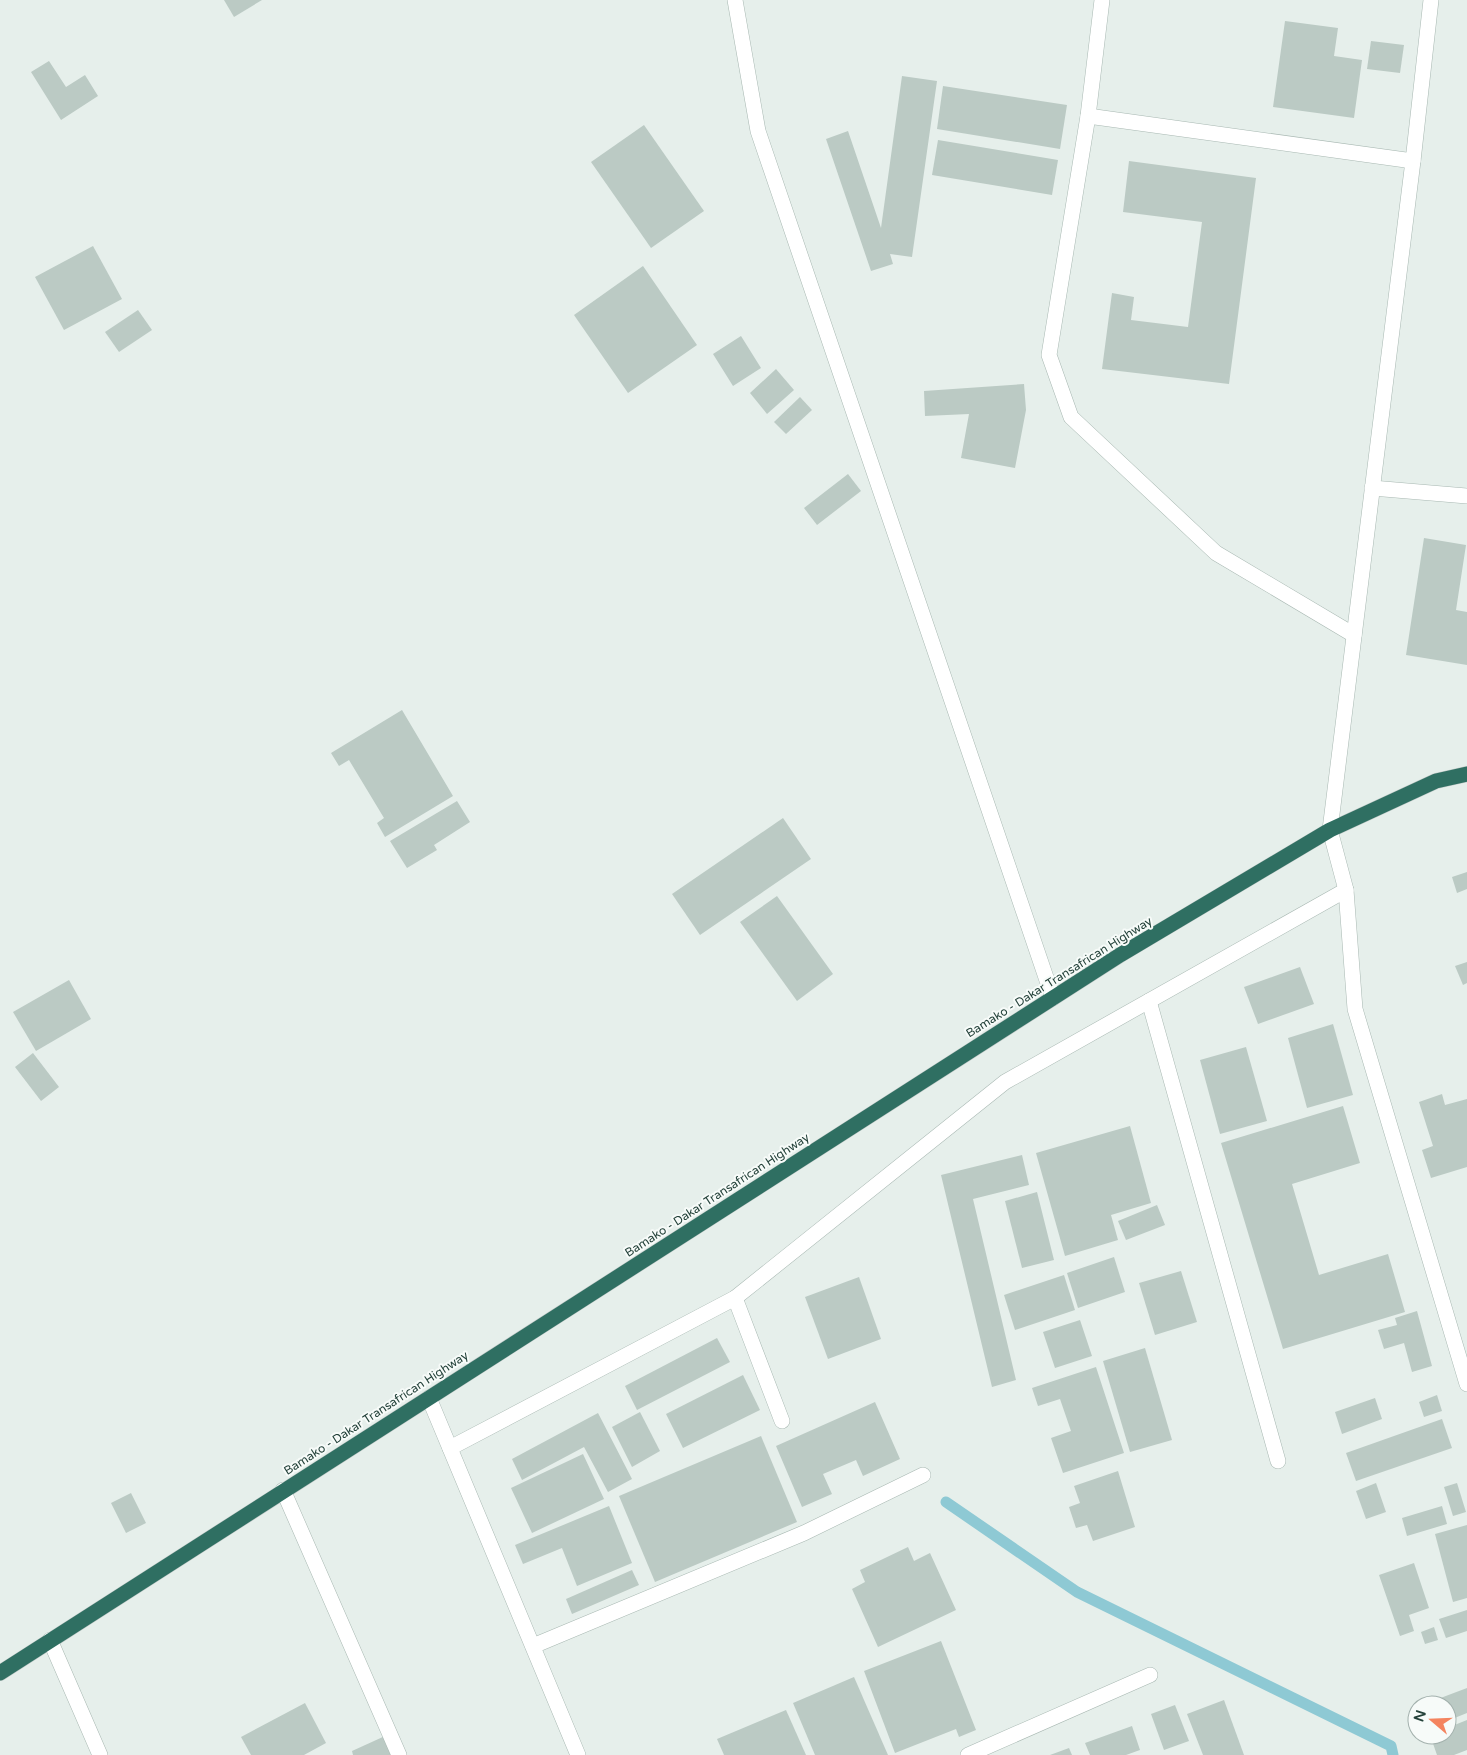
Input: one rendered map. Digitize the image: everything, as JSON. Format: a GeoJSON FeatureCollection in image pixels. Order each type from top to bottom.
{"type":"FeatureCollection","features":[{"type":"Feature","properties":{"kind":"highway","name":"Bamako - Dakar Transafrican Highway"},"geometry":{"type":"LineString","coordinates":[[0,1672],[1120,955],[1330,830],[1436,781],[1467,774]]}},
{"type":"Feature","properties":{"kind":"street"},"geometry":{"type":"LineString","coordinates":[[735,0],[758,131],[1053,998]]}},
{"type":"Feature","properties":{"kind":"street"},"geometry":{"type":"LineString","coordinates":[[1102,0],[1088,116],[1049,355],[1071,417],[1216,553],[1354,635]]}},
{"type":"Feature","properties":{"kind":"street"},"geometry":{"type":"LineString","coordinates":[[1431,0],[1330,830],[1346,890],[1356,1009],[1467,1384]]}},
{"type":"Feature","properties":{"kind":"street"},"geometry":{"type":"LineString","coordinates":[[1088,116],[1412,161]]}},
{"type":"Feature","properties":{"kind":"street"},"geometry":{"type":"LineString","coordinates":[[1372,488],[1467,496]]}},
{"type":"Feature","properties":{"kind":"street"},"geometry":{"type":"LineString","coordinates":[[450,1448],[736,1298],[1005,1082],[1346,890]]}},
{"type":"Feature","properties":{"kind":"street"},"geometry":{"type":"LineString","coordinates":[[1149,1001],[1278,1461]]}},
{"type":"Feature","properties":{"kind":"street"},"geometry":{"type":"LineString","coordinates":[[736,1298],[782,1421]]}},
{"type":"Feature","properties":{"kind":"street"},"geometry":{"type":"LineString","coordinates":[[429,1398],[578,1755]]}},
{"type":"Feature","properties":{"kind":"street"},"geometry":{"type":"LineString","coordinates":[[532,1646],[804,1533],[923,1475]]}},
{"type":"Feature","properties":{"kind":"street"},"geometry":{"type":"LineString","coordinates":[[283,1490],[399,1755]]}},
{"type":"Feature","properties":{"kind":"street"},"geometry":{"type":"LineString","coordinates":[[50,1640],[100,1755]]}},
{"type":"Feature","properties":{"kind":"street"},"geometry":{"type":"LineString","coordinates":[[968,1755],[1150,1675]]}},
{"type":"Feature","properties":{"kind":"building"},"geometry":{"type":"Polygon","coordinates":[[[224,0],[262,0],[234,17],[224,0]]]}},
{"type":"Feature","properties":{"kind":"building"},"geometry":{"type":"Polygon","coordinates":[[[1285,21],[1338,28],[1334,56],[1362,60],[1354,118],[1273,107],[1285,21]]]}},
{"type":"Feature","properties":{"kind":"building"},"geometry":{"type":"Polygon","coordinates":[[[1371,41],[1404,45],[1400,73],[1367,69],[1371,41]]]}},
{"type":"Feature","properties":{"kind":"building"},"geometry":{"type":"Polygon","coordinates":[[[49,61],[66,87],[85,75],[98,96],[61,120],[31,72],[49,61]]]}},
{"type":"Feature","properties":{"kind":"building"},"geometry":{"type":"Polygon","coordinates":[[[902,76],[937,81],[912,257],[890,254],[893,264],[871,271],[826,139],[848,131],[881,228],[902,76]]]}},
{"type":"Feature","properties":{"kind":"building"},"geometry":{"type":"Polygon","coordinates":[[[943,86],[1067,105],[1060,149],[937,129],[943,86]]]}},
{"type":"Feature","properties":{"kind":"building"},"geometry":{"type":"Polygon","coordinates":[[[644,125],[704,211],[651,248],[591,162],[644,125]]]}},
{"type":"Feature","properties":{"kind":"building"},"geometry":{"type":"Polygon","coordinates":[[[938,140],[1058,160],[1052,195],[932,175],[938,140]]]}},
{"type":"Feature","properties":{"kind":"building"},"geometry":{"type":"Polygon","coordinates":[[[1129,161],[1256,178],[1229,384],[1102,369],[1112,293],[1134,297],[1131,320],[1188,327],[1202,222],[1123,212],[1129,161]]]}},
{"type":"Feature","properties":{"kind":"building"},"geometry":{"type":"Polygon","coordinates":[[[93,246],[122,299],[64,330],[35,277],[93,246]]]}},
{"type":"Feature","properties":{"kind":"building"},"geometry":{"type":"Polygon","coordinates":[[[643,266],[697,345],[628,393],[574,315],[643,266]]]}},
{"type":"Feature","properties":{"kind":"building"},"geometry":{"type":"Polygon","coordinates":[[[138,310],[152,330],[119,352],[105,332],[138,310]]]}},
{"type":"Feature","properties":{"kind":"building"},"geometry":{"type":"Polygon","coordinates":[[[741,336],[761,368],[733,386],[713,354],[741,336]]]}},
{"type":"Feature","properties":{"kind":"building"},"geometry":{"type":"Polygon","coordinates":[[[776,369],[794,390],[767,414],[750,393],[776,369]]]}},
{"type":"Feature","properties":{"kind":"building"},"geometry":{"type":"Polygon","coordinates":[[[1024,384],[1026,410],[1015,468],[961,458],[969,414],[925,416],[924,391],[1024,384]]]}},
{"type":"Feature","properties":{"kind":"building"},"geometry":{"type":"Polygon","coordinates":[[[800,397],[812,410],[786,434],[774,422],[800,397]]]}},
{"type":"Feature","properties":{"kind":"building"},"geometry":{"type":"Polygon","coordinates":[[[848,474],[861,491],[817,525],[804,508],[848,474]]]}},
{"type":"Feature","properties":{"kind":"building"},"geometry":{"type":"Polygon","coordinates":[[[1424,538],[1466,545],[1456,610],[1467,612],[1467,665],[1406,655],[1424,538]]]}},
{"type":"Feature","properties":{"kind":"building"},"geometry":{"type":"Polygon","coordinates":[[[402,710],[453,796],[385,837],[377,823],[384,818],[349,760],[339,766],[331,753],[402,710]]]}},
{"type":"Feature","properties":{"kind":"building"},"geometry":{"type":"Polygon","coordinates":[[[457,801],[470,822],[434,845],[437,850],[407,868],[390,841],[457,801]]]}},
{"type":"Feature","properties":{"kind":"building"},"geometry":{"type":"Polygon","coordinates":[[[783,818],[811,859],[700,935],[672,894],[783,818]]]}},
{"type":"Feature","properties":{"kind":"building"},"geometry":{"type":"Polygon","coordinates":[[[1467,872],[1467,889],[1457,893],[1452,877],[1467,872]]]}},
{"type":"Feature","properties":{"kind":"building"},"geometry":{"type":"Polygon","coordinates":[[[777,896],[833,974],[797,1001],[740,922],[777,896]]]}},
{"type":"Feature","properties":{"kind":"building"},"geometry":{"type":"Polygon","coordinates":[[[1467,962],[1467,983],[1463,985],[1455,966],[1467,962]]]}},
{"type":"Feature","properties":{"kind":"building"},"geometry":{"type":"Polygon","coordinates":[[[1300,967],[1314,1004],[1258,1024],[1244,987],[1300,967]]]}},
{"type":"Feature","properties":{"kind":"building"},"geometry":{"type":"Polygon","coordinates":[[[69,980],[91,1019],[36,1051],[13,1012],[69,980]]]}},
{"type":"Feature","properties":{"kind":"building"},"geometry":{"type":"Polygon","coordinates":[[[1333,1024],[1353,1095],[1307,1108],[1288,1038],[1333,1024]]]}},
{"type":"Feature","properties":{"kind":"building"},"geometry":{"type":"Polygon","coordinates":[[[1246,1047],[1267,1121],[1220,1134],[1200,1060],[1246,1047]]]}},
{"type":"Feature","properties":{"kind":"building"},"geometry":{"type":"Polygon","coordinates":[[[33,1053],[59,1087],[41,1101],[15,1067],[33,1053]]]}},
{"type":"Feature","properties":{"kind":"building"},"geometry":{"type":"Polygon","coordinates":[[[1442,1094],[1445,1105],[1467,1099],[1467,1167],[1431,1178],[1422,1150],[1433,1146],[1419,1102],[1442,1094]]]}},
{"type":"Feature","properties":{"kind":"building"},"geometry":{"type":"Polygon","coordinates":[[[1343,1106],[1360,1163],[1292,1184],[1319,1275],[1388,1254],[1405,1312],[1283,1349],[1221,1143],[1343,1106]]]}},
{"type":"Feature","properties":{"kind":"building"},"geometry":{"type":"Polygon","coordinates":[[[1130,1126],[1151,1203],[1111,1215],[1118,1240],[1065,1256],[1036,1153],[1130,1126]]]}},
{"type":"Feature","properties":{"kind":"building"},"geometry":{"type":"Polygon","coordinates":[[[1022,1155],[1029,1185],[973,1199],[1016,1380],[992,1387],[941,1175],[1022,1155]]]}},
{"type":"Feature","properties":{"kind":"building"},"geometry":{"type":"Polygon","coordinates":[[[1037,1192],[1054,1260],[1022,1268],[1005,1201],[1037,1192]]]}},
{"type":"Feature","properties":{"kind":"building"},"geometry":{"type":"Polygon","coordinates":[[[1157,1205],[1165,1225],[1126,1240],[1118,1221],[1157,1205]]]}},
{"type":"Feature","properties":{"kind":"building"},"geometry":{"type":"Polygon","coordinates":[[[1114,1257],[1125,1292],[1078,1308],[1067,1273],[1114,1257]]]}},
{"type":"Feature","properties":{"kind":"building"},"geometry":{"type":"Polygon","coordinates":[[[1181,1271],[1197,1322],[1155,1335],[1139,1283],[1181,1271]]]}},
{"type":"Feature","properties":{"kind":"building"},"geometry":{"type":"Polygon","coordinates":[[[1064,1275],[1075,1310],[1015,1330],[1004,1295],[1064,1275]]]}},
{"type":"Feature","properties":{"kind":"building"},"geometry":{"type":"Polygon","coordinates":[[[859,1277],[881,1339],[828,1359],[805,1297],[859,1277]]]}},
{"type":"Feature","properties":{"kind":"building"},"geometry":{"type":"Polygon","coordinates":[[[1417,1311],[1432,1366],[1412,1372],[1404,1343],[1384,1349],[1378,1330],[1397,1325],[1395,1318],[1417,1311]]]}},
{"type":"Feature","properties":{"kind":"building"},"geometry":{"type":"Polygon","coordinates":[[[1080,1320],[1092,1356],[1055,1368],[1043,1332],[1080,1320]]]}},
{"type":"Feature","properties":{"kind":"building"},"geometry":{"type":"Polygon","coordinates":[[[717,1338],[730,1362],[637,1410],[625,1386],[717,1338]]]}},
{"type":"Feature","properties":{"kind":"building"},"geometry":{"type":"Polygon","coordinates":[[[1145,1348],[1172,1440],[1130,1452],[1103,1361],[1145,1348]]]}},
{"type":"Feature","properties":{"kind":"building"},"geometry":{"type":"Polygon","coordinates":[[[1096,1367],[1124,1453],[1063,1473],[1051,1438],[1071,1431],[1060,1399],[1038,1406],[1032,1388],[1096,1367]]]}},
{"type":"Feature","properties":{"kind":"building"},"geometry":{"type":"Polygon","coordinates":[[[743,1375],[760,1410],[683,1448],[666,1414],[743,1375]]]}},
{"type":"Feature","properties":{"kind":"building"},"geometry":{"type":"Polygon","coordinates":[[[1437,1395],[1442,1411],[1424,1417],[1419,1402],[1437,1395]]]}},
{"type":"Feature","properties":{"kind":"building"},"geometry":{"type":"Polygon","coordinates":[[[1375,1398],[1382,1419],[1342,1434],[1335,1412],[1375,1398]]]}},
{"type":"Feature","properties":{"kind":"building"},"geometry":{"type":"Polygon","coordinates":[[[875,1402],[900,1459],[863,1476],[856,1460],[823,1474],[832,1494],[802,1507],[776,1446],[875,1402]]]}},
{"type":"Feature","properties":{"kind":"building"},"geometry":{"type":"Polygon","coordinates":[[[640,1412],[660,1451],[632,1467],[612,1427],[640,1412]]]}},
{"type":"Feature","properties":{"kind":"building"},"geometry":{"type":"Polygon","coordinates":[[[598,1413],[632,1479],[608,1492],[584,1447],[522,1480],[512,1459],[598,1413]]]}},
{"type":"Feature","properties":{"kind":"building"},"geometry":{"type":"Polygon","coordinates":[[[1442,1419],[1452,1448],[1356,1481],[1346,1453],[1442,1419]]]}},
{"type":"Feature","properties":{"kind":"building"},"geometry":{"type":"Polygon","coordinates":[[[761,1436],[797,1522],[655,1582],[619,1496],[761,1436]]]}},
{"type":"Feature","properties":{"kind":"building"},"geometry":{"type":"Polygon","coordinates":[[[583,1454],[604,1499],[532,1533],[511,1488],[583,1454]]]}},
{"type":"Feature","properties":{"kind":"building"},"geometry":{"type":"Polygon","coordinates":[[[1118,1471],[1135,1527],[1093,1541],[1087,1525],[1076,1528],[1069,1507],[1080,1503],[1074,1486],[1118,1471]]]}},
{"type":"Feature","properties":{"kind":"building"},"geometry":{"type":"Polygon","coordinates":[[[1376,1483],[1386,1512],[1366,1519],[1356,1491],[1376,1483]]]}},
{"type":"Feature","properties":{"kind":"building"},"geometry":{"type":"Polygon","coordinates":[[[1457,1483],[1466,1512],[1453,1516],[1444,1487],[1457,1483]]]}},
{"type":"Feature","properties":{"kind":"building"},"geometry":{"type":"Polygon","coordinates":[[[131,1493],[146,1523],[126,1533],[111,1503],[131,1493]]]}},
{"type":"Feature","properties":{"kind":"building"},"geometry":{"type":"Polygon","coordinates":[[[609,1506],[632,1563],[577,1586],[562,1548],[523,1564],[515,1545],[609,1506]]]}},
{"type":"Feature","properties":{"kind":"building"},"geometry":{"type":"Polygon","coordinates":[[[1442,1506],[1447,1524],[1407,1536],[1402,1518],[1442,1506]]]}},
{"type":"Feature","properties":{"kind":"building"},"geometry":{"type":"Polygon","coordinates":[[[1467,1525],[1467,1598],[1453,1602],[1435,1534],[1467,1525]]]}},
{"type":"Feature","properties":{"kind":"building"},"geometry":{"type":"Polygon","coordinates":[[[908,1547],[914,1561],[930,1553],[956,1610],[878,1647],[852,1589],[865,1582],[860,1570],[908,1547]]]}},
{"type":"Feature","properties":{"kind":"building"},"geometry":{"type":"Polygon","coordinates":[[[1414,1563],[1429,1608],[1409,1615],[1414,1631],[1400,1636],[1379,1575],[1414,1563]]]}},
{"type":"Feature","properties":{"kind":"building"},"geometry":{"type":"Polygon","coordinates":[[[632,1570],[639,1585],[572,1614],[566,1599],[632,1570]]]}},
{"type":"Feature","properties":{"kind":"building"},"geometry":{"type":"Polygon","coordinates":[[[1467,1610],[1467,1631],[1446,1638],[1439,1619],[1467,1610]]]}},
{"type":"Feature","properties":{"kind":"building"},"geometry":{"type":"Polygon","coordinates":[[[1434,1627],[1438,1640],[1425,1644],[1421,1632],[1434,1627]]]}},
{"type":"Feature","properties":{"kind":"building"},"geometry":{"type":"Polygon","coordinates":[[[941,1641],[976,1730],[959,1737],[956,1729],[895,1753],[864,1671],[941,1641]]]}},
{"type":"Feature","properties":{"kind":"building"},"geometry":{"type":"Polygon","coordinates":[[[854,1677],[888,1755],[815,1755],[793,1703],[854,1677]]]}},
{"type":"Feature","properties":{"kind":"building"},"geometry":{"type":"Polygon","coordinates":[[[1467,1688],[1467,1713],[1457,1717],[1457,1695],[1448,1695],[1467,1688]]]}},
{"type":"Feature","properties":{"kind":"building"},"geometry":{"type":"Polygon","coordinates":[[[1224,1700],[1244,1755],[1203,1755],[1187,1714],[1224,1700]]]}},
{"type":"Feature","properties":{"kind":"building"},"geometry":{"type":"Polygon","coordinates":[[[305,1703],[326,1743],[304,1755],[251,1755],[241,1737],[305,1703]]]}},
{"type":"Feature","properties":{"kind":"building"},"geometry":{"type":"Polygon","coordinates":[[[1175,1705],[1189,1741],[1164,1750],[1151,1714],[1175,1705]]]}},
{"type":"Feature","properties":{"kind":"building"},"geometry":{"type":"Polygon","coordinates":[[[786,1710],[806,1755],[724,1755],[717,1739],[786,1710]]]}},
{"type":"Feature","properties":{"kind":"building"},"geometry":{"type":"Polygon","coordinates":[[[1467,1720],[1467,1750],[1454,1755],[1437,1755],[1434,1745],[1457,1745],[1457,1724],[1467,1720]]]}},
{"type":"Feature","properties":{"kind":"building"},"geometry":{"type":"Polygon","coordinates":[[[1132,1726],[1140,1750],[1126,1755],[1090,1755],[1085,1743],[1132,1726]]]}},
{"type":"Feature","properties":{"kind":"building"},"geometry":{"type":"Polygon","coordinates":[[[385,1736],[394,1755],[353,1755],[352,1751],[385,1736]]]}},
{"type":"Feature","properties":{"kind":"building"},"geometry":{"type":"Polygon","coordinates":[[[1069,1748],[1072,1755],[1050,1755],[1069,1748]]]}},
{"type":"Feature","properties":{"kind":"waterway"},"geometry":{"type":"LineString","coordinates":[[946,1502],[1077,1592],[1391,1746],[1393,1755]]}}]}
